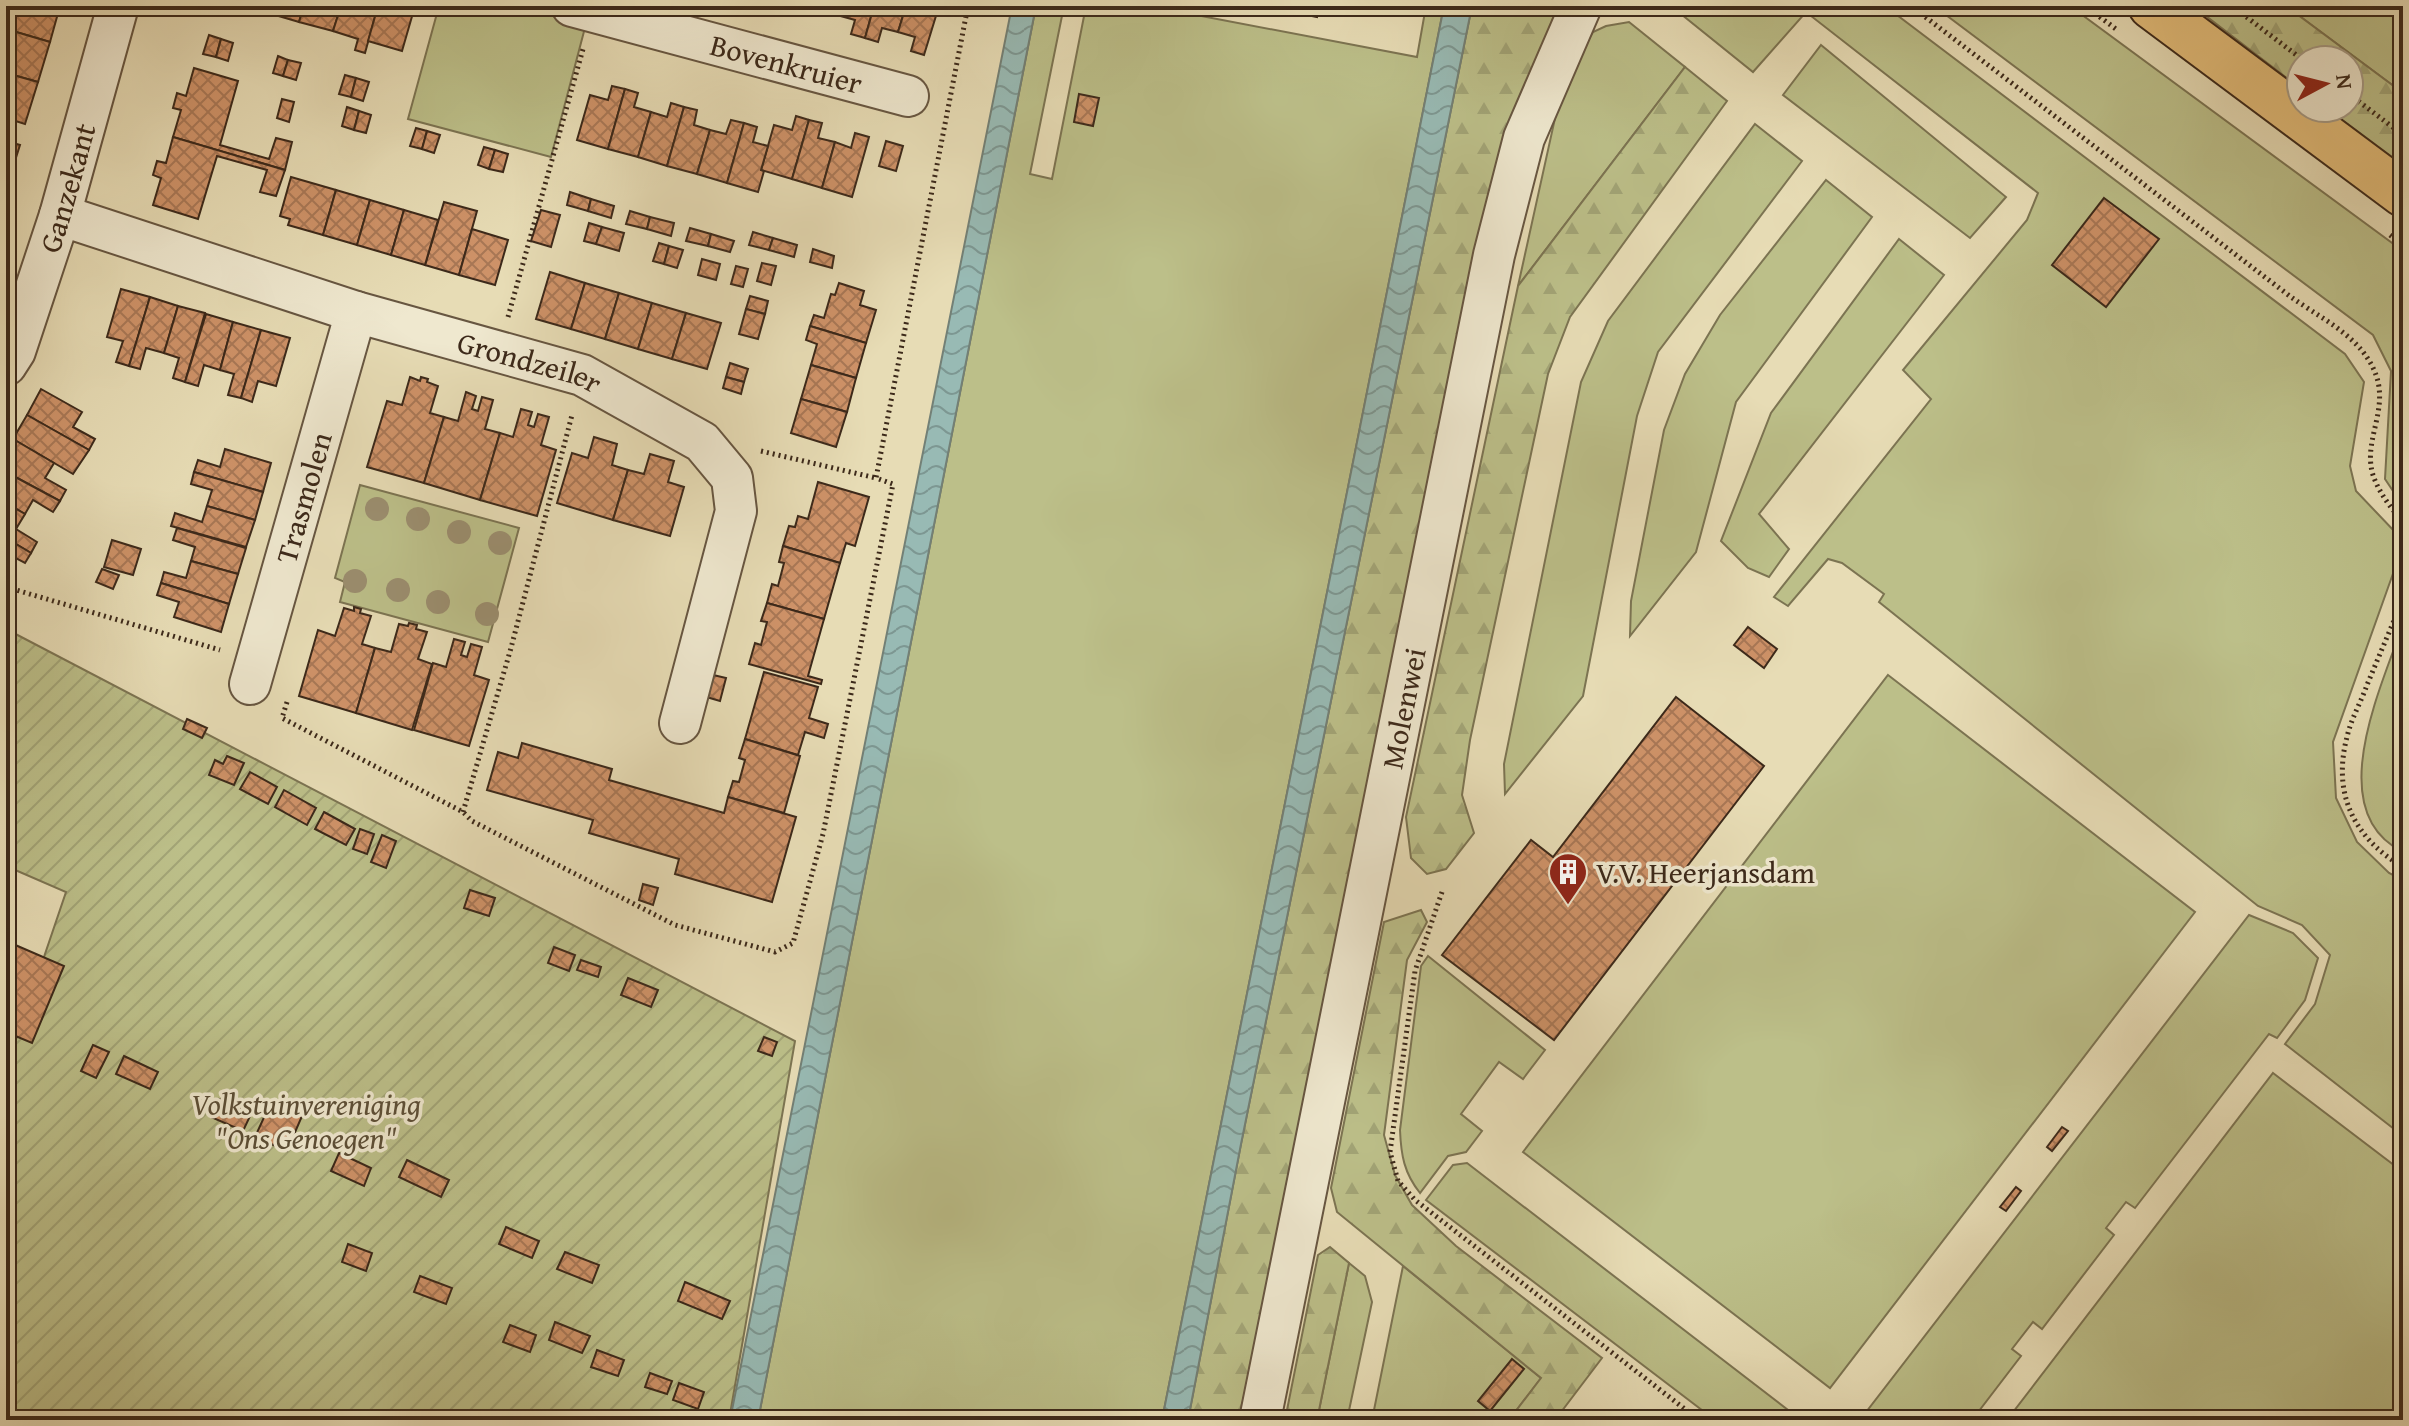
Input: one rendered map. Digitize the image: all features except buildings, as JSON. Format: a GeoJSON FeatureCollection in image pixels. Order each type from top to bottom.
{"type":"FeatureCollection","features":[{"type":"Feature","properties":{"kind":"main road"},"geometry":{"type":"LineString","coordinates":[[2151,6],[2403,194]]}},
{"type":"Feature","properties":{"kind":"street","name":"Ganzekant"},"geometry":{"type":"LineString","coordinates":[[6,365],[15,351],[60,215],[118,6]]}},
{"type":"Feature","properties":{"kind":"street","name":"Molenwei"},"geometry":{"type":"LineString","coordinates":[[1260,1420],[1494,255],[1524,138],[1581,6]]}},
{"type":"Feature","properties":{"kind":"street","name":"Bovenkruier"},"geometry":{"type":"LineString","coordinates":[[582,10],[908,96]]}},
{"type":"Feature","properties":{"kind":"street","name":"Grondzeiler"},"geometry":{"type":"LineString","coordinates":[[60,215],[356,312],[582,375],[702,442],[732,478],[736,511],[680,723]]}},
{"type":"Feature","properties":{"kind":"street","name":"Trasmolen"},"geometry":{"type":"LineString","coordinates":[[250,684],[356,312]]}},
{"type":"Feature","properties":{"kind":"path"},"geometry":{"type":"LineString","coordinates":[[876,478],[968,6]]}},
{"type":"Feature","properties":{"kind":"path"},"geometry":{"type":"LineString","coordinates":[[1911,6],[2352,341],[2369,360],[2378,380],[2381,401],[2372,446],[2372,472],[2389,506],[2403,522]]}},
{"type":"Feature","properties":{"kind":"path"},"geometry":{"type":"LineString","coordinates":[[2232,6],[2285,46]]}},
{"type":"Feature","properties":{"kind":"path"},"geometry":{"type":"LineString","coordinates":[[498,352],[582,10]]}},
{"type":"Feature","properties":{"kind":"path"},"geometry":{"type":"LineString","coordinates":[[2365,106],[2403,135]]}},
{"type":"Feature","properties":{"kind":"path"},"geometry":{"type":"LineString","coordinates":[[463,812],[511,648],[582,375]]}},
{"type":"Feature","properties":{"kind":"path"},"geometry":{"type":"LineString","coordinates":[[6,587],[242,657],[233,680],[288,697],[282,718],[463,812],[472,821],[675,925],[775,952],[793,943],[823,834],[893,484],[766,451],[702,442]]}},
{"type":"Feature","properties":{"kind":"path"},"geometry":{"type":"LineString","coordinates":[[2403,599],[2347,734],[2342,775],[2352,817],[2368,841],[2403,867]]}},
{"type":"Feature","properties":{"kind":"path"},"geometry":{"type":"LineString","coordinates":[[1442,892],[1415,971],[1390,1152],[1398,1181],[1415,1200],[1699,1420]]}},
{"type":"Feature","properties":{"kind":"green space"},"geometry":{"type":"Polygon","coordinates":[[[439,6],[534,6],[587,20],[551,157],[408,119],[439,6]]]}},
{"type":"Feature","properties":{"kind":"green space"},"geometry":{"type":"Polygon","coordinates":[[[1036,6],[1064,6],[1030,174],[1052,179],[1086,6],[1149,6],[1417,57],[1426,6],[1444,6],[1162,1420],[758,1420],[1036,6]]]}},
{"type":"Feature","properties":{"kind":"green space"},"geometry":{"type":"Polygon","coordinates":[[[1472,6],[1563,6],[1512,123],[1239,1420],[1188,1420],[1241,1144],[1472,6]]]}},
{"type":"Feature","properties":{"kind":"green space"},"geometry":{"type":"Polygon","coordinates":[[[1671,6],[1885,6],[2345,354],[2364,382],[2350,466],[2356,491],[2397,534],[2400,554],[2333,742],[2336,798],[2357,842],[2389,873],[2403,880],[2403,1136],[2285,1044],[2315,1004],[2330,955],[2302,925],[2258,906],[1879,602],[1884,594],[1842,563],[1828,559],[1788,606],[1774,597],[1931,399],[1903,370],[2027,220],[2038,193],[1806,12],[1753,72],[1671,6]]]}},
{"type":"Feature","properties":{"kind":"green space"},"geometry":{"type":"Polygon","coordinates":[[[1934,6],[2070,6],[2403,251],[2403,506],[2385,479],[2391,371],[2373,335],[1934,6]]]}},
{"type":"Feature","properties":{"kind":"green space"},"geometry":{"type":"Polygon","coordinates":[[[2193,6],[2286,6],[2337,44],[2285,44],[2285,77],[2193,6]]]}},
{"type":"Feature","properties":{"kind":"green space"},"geometry":{"type":"Polygon","coordinates":[[[2286,6],[2403,6],[2403,93],[2365,65],[2365,44],[2337,44],[2286,6]]]}},
{"type":"Feature","properties":{"kind":"green space"},"geometry":{"type":"Polygon","coordinates":[[[1629,22],[1685,67],[1518,286],[1563,82],[1593,32],[1629,22]]]}},
{"type":"Feature","properties":{"kind":"green space"},"geometry":{"type":"Polygon","coordinates":[[[1821,45],[2006,197],[1970,238],[1783,95],[1821,45]]]}},
{"type":"Feature","properties":{"kind":"green space"},"geometry":{"type":"Polygon","coordinates":[[[2365,65],[2403,93],[2403,167],[2347,124],[2365,124],[2365,65]]]}},
{"type":"Feature","properties":{"kind":"green space"},"geometry":{"type":"Polygon","coordinates":[[[1685,67],[1727,101],[1570,317],[1548,374],[1470,740],[1462,795],[1474,833],[1446,869],[1427,874],[1411,858],[1406,817],[1518,286],[1685,67]]]}},
{"type":"Feature","properties":{"kind":"green space"},"geometry":{"type":"Polygon","coordinates":[[[1755,124],[1802,161],[1658,352],[1637,416],[1583,696],[1505,794],[1504,764],[1581,382],[1608,321],[1755,124]]]}},
{"type":"Feature","properties":{"kind":"green space"},"geometry":{"type":"Polygon","coordinates":[[[1826,180],[1872,217],[1736,402],[1696,552],[1630,636],[1631,601],[1664,430],[1685,374],[1720,315],[1826,180]]]}},
{"type":"Feature","properties":{"kind":"green space"},"geometry":{"type":"Polygon","coordinates":[[[1899,239],[1944,275],[1759,514],[1789,549],[1769,577],[1748,568],[1721,541],[1771,413],[1899,239]]]}},
{"type":"Feature","properties":{"kind":"green space"},"geometry":{"type":"Polygon","coordinates":[[[360,485],[519,528],[488,642],[340,602],[345,582],[335,578],[360,485]]]}},
{"type":"Feature","properties":{"kind":"green space"},"geometry":{"type":"Polygon","coordinates":[[[2403,624],[2403,852],[2379,833],[2365,808],[2361,779],[2364,746],[2372,713],[2403,624]]]}},
{"type":"Feature","properties":{"kind":"green space","name":"Volkstuinvereniging \"Ons Genoegen\""},"geometry":{"type":"Polygon","coordinates":[[[6,629],[795,1041],[729,1420],[6,1420],[6,1069],[66,892],[6,866],[6,629]]]}},
{"type":"Feature","properties":{"kind":"green space"},"geometry":{"type":"Polygon","coordinates":[[[1888,675],[2195,912],[1830,1388],[1523,1152],[1888,675]]]}},
{"type":"Feature","properties":{"kind":"green space"},"geometry":{"type":"Polygon","coordinates":[[[1421,910],[1427,922],[1407,960],[1384,1135],[1395,1175],[1412,1205],[1456,1246],[1602,1358],[1555,1420],[1509,1420],[1541,1378],[1337,1212],[1331,1188],[1384,922],[1421,910]]]}},
{"type":"Feature","properties":{"kind":"green space"},"geometry":{"type":"Polygon","coordinates":[[[2249,915],[2293,933],[2318,958],[2305,1000],[2277,1038],[2269,1034],[2135,1208],[2126,1202],[2106,1228],[2114,1235],[2042,1329],[2033,1322],[2012,1349],[2021,1356],[1972,1420],[1860,1420],[2249,915]]]}},
{"type":"Feature","properties":{"kind":"green space"},"geometry":{"type":"Polygon","coordinates":[[[1428,956],[1545,1050],[1523,1079],[1499,1062],[1461,1114],[1482,1131],[1466,1152],[1448,1156],[1420,1193],[1404,1163],[1400,1130],[1421,966],[1428,956]]]}},
{"type":"Feature","properties":{"kind":"green space"},"geometry":{"type":"Polygon","coordinates":[[[2273,1073],[2403,1172],[2403,1420],[2007,1420],[2273,1073]]]}},
{"type":"Feature","properties":{"kind":"green space"},"geometry":{"type":"Polygon","coordinates":[[[1467,1163],[1801,1420],[1715,1420],[1426,1200],[1453,1165],[1467,1163]]]}},
{"type":"Feature","properties":{"kind":"green space"},"geometry":{"type":"Polygon","coordinates":[[[1330,1247],[1349,1263],[1317,1420],[1285,1420],[1318,1255],[1330,1247]]]}},
{"type":"Feature","properties":{"kind":"green space"},"geometry":{"type":"Polygon","coordinates":[[[1349,1263],[1365,1276],[1372,1302],[1347,1420],[1317,1420],[1349,1263]]]}},
{"type":"Feature","properties":{"kind":"green space"},"geometry":{"type":"Polygon","coordinates":[[[1403,1266],[1541,1378],[1509,1420],[1372,1420],[1403,1266]]]}},
{"type":"Feature","properties":{"kind":"water"},"geometry":{"type":"Polygon","coordinates":[[[1012,6],[1036,6],[758,1420],[730,1420],[1012,6]]]}},
{"type":"Feature","properties":{"kind":"water"},"geometry":{"type":"Polygon","coordinates":[[[1444,6],[1472,6],[1188,1420],[1162,1420],[1444,6]]]}},
{"type":"Feature","properties":{"kind":"place","name":"V.V. Heerjansdam"},"geometry":{"type":"Point","coordinates":[1568,906]}}]}
